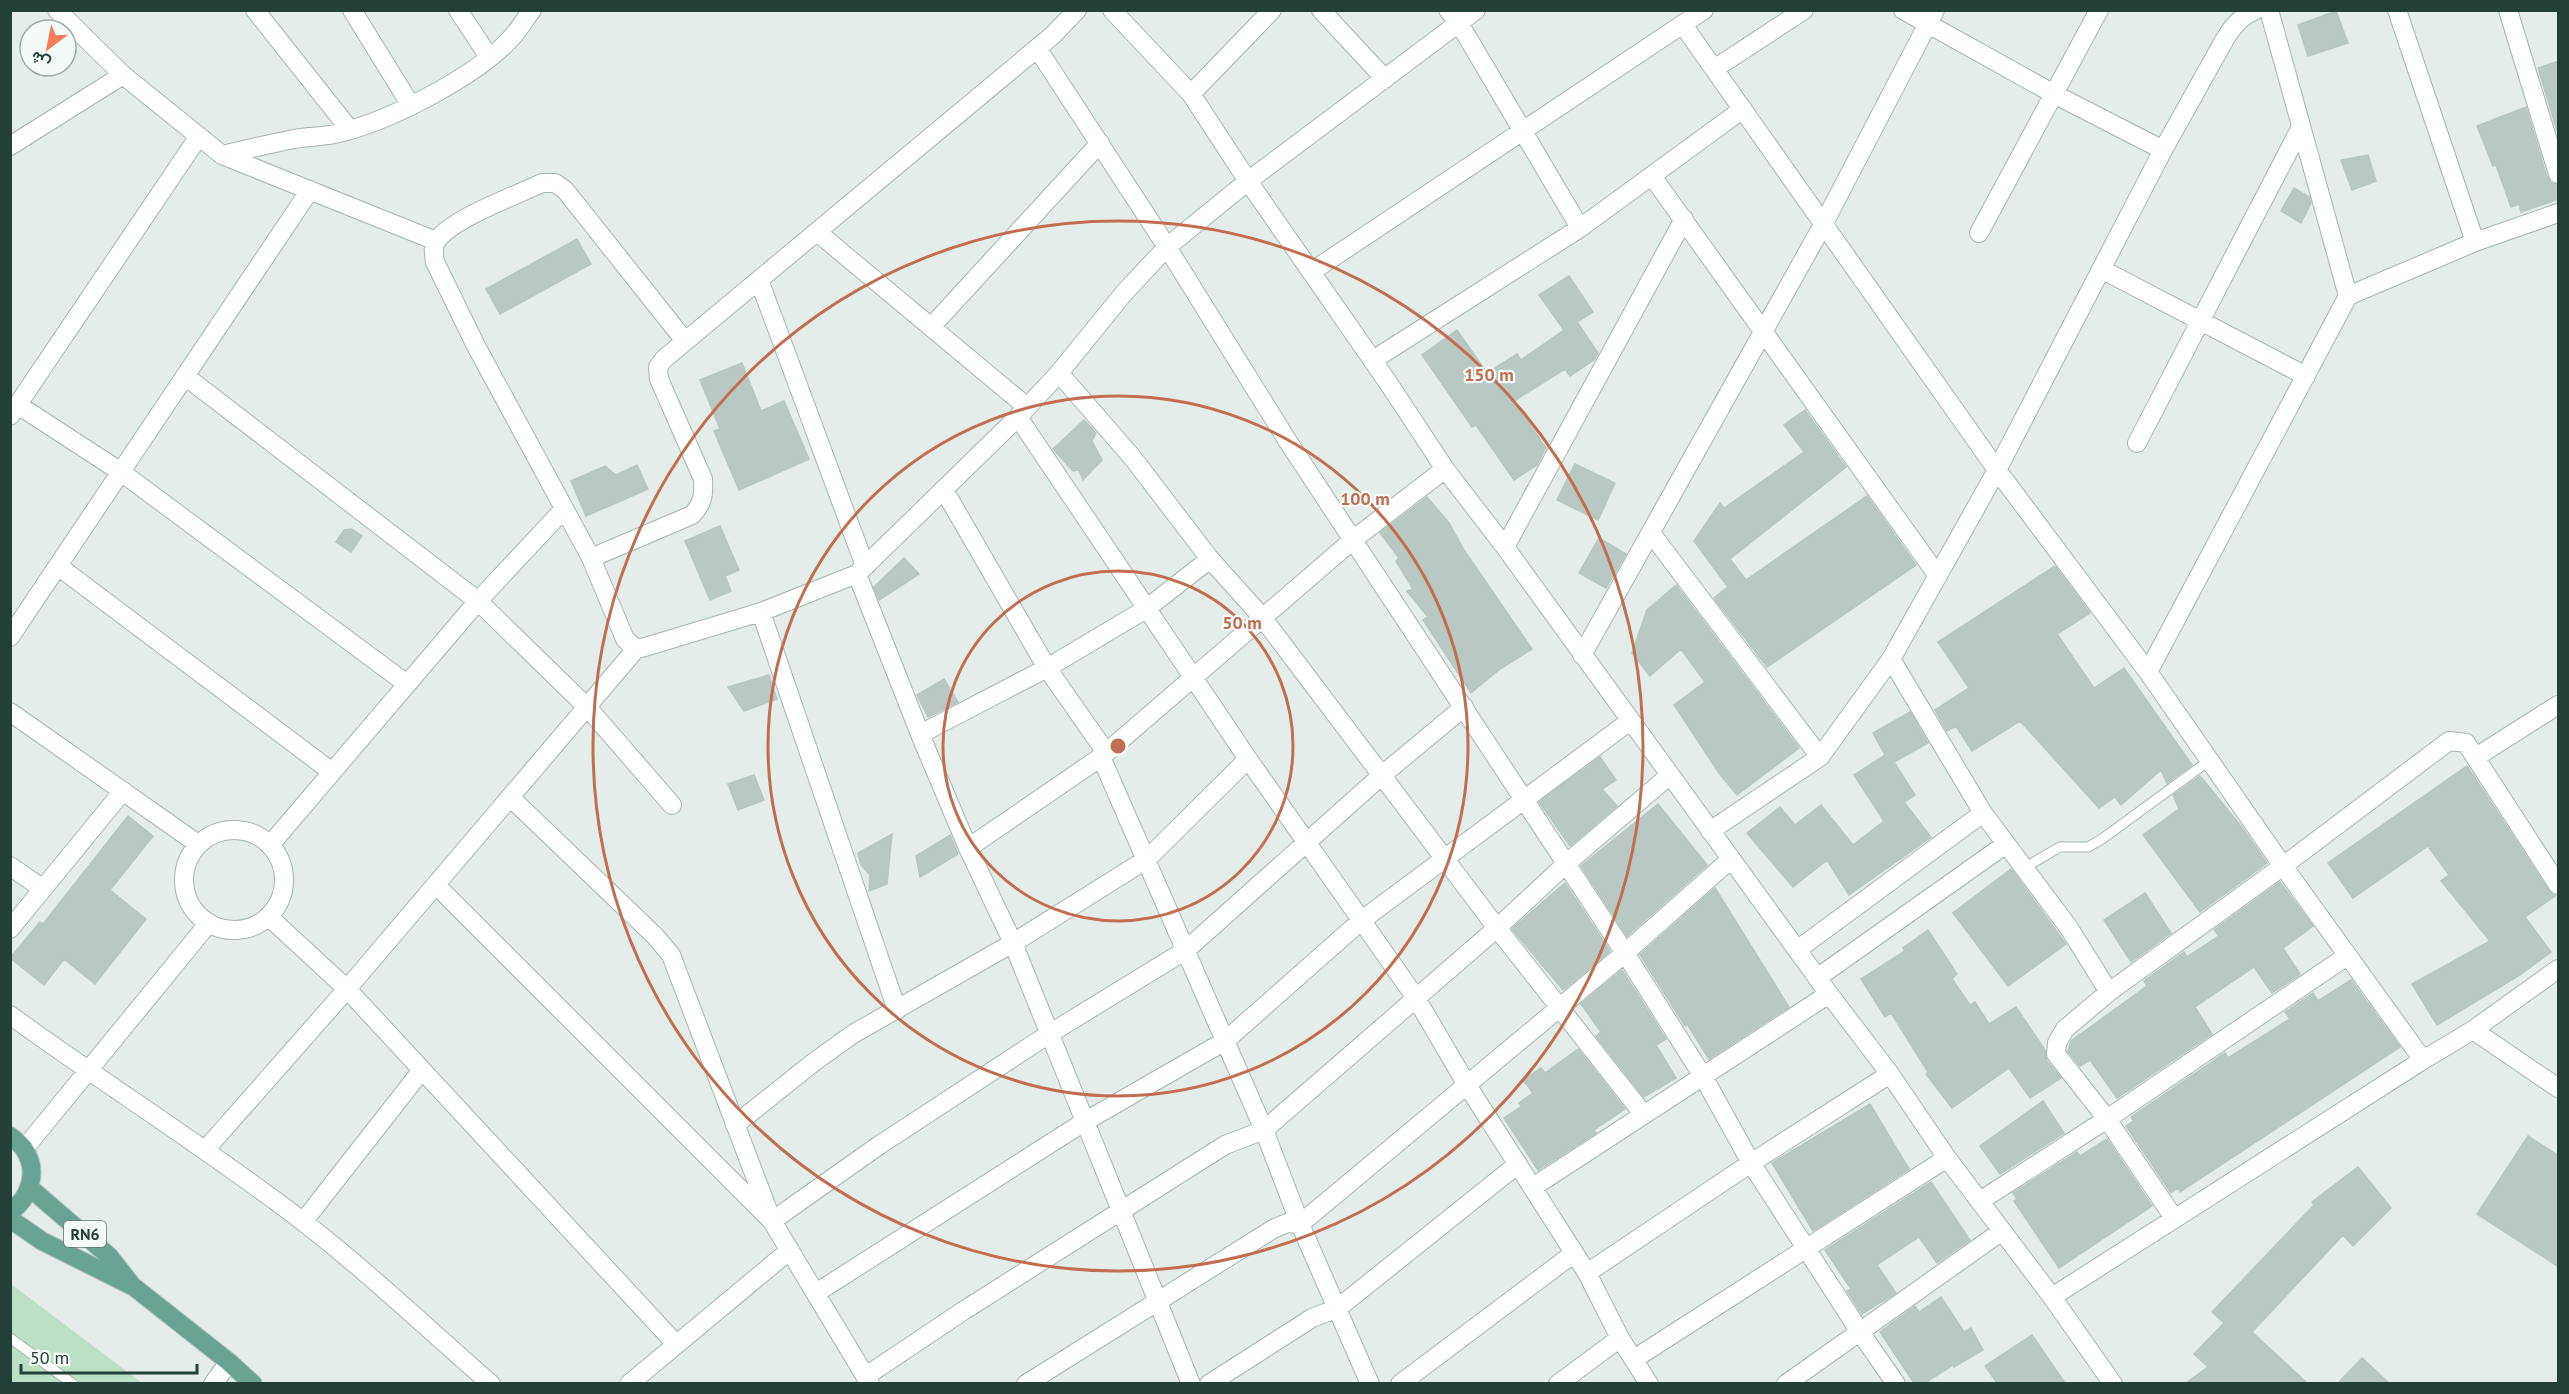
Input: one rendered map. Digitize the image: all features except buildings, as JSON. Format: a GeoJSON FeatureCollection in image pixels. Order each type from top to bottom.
{"type":"FeatureCollection","features":[{"type":"Feature","properties":{"kind":"main road"},"geometry":{"type":"LineString","coordinates":[[10,1136],[24,1149],[32,1168],[30,1188],[21,1205],[10,1212]]}},
{"type":"Feature","properties":{"kind":"main road","name":"RN6"},"geometry":{"type":"LineString","coordinates":[[30,1188],[109,1256],[134,1287]]}},
{"type":"Feature","properties":{"kind":"main road","name":"RN6"},"geometry":{"type":"LineString","coordinates":[[10,1219],[42,1241],[134,1287],[230,1362],[253,1383]]}},
{"type":"Feature","properties":{"kind":"street"},"geometry":{"type":"LineString","coordinates":[[57,10],[123,75],[222,155],[436,241]]}},
{"type":"Feature","properties":{"kind":"street"},"geometry":{"type":"LineString","coordinates":[[255,10],[350,130]]}},
{"type":"Feature","properties":{"kind":"street"},"geometry":{"type":"LineString","coordinates":[[352,10],[410,104]]}},
{"type":"Feature","properties":{"kind":"street"},"geometry":{"type":"LineString","coordinates":[[458,10],[489,57]]}},
{"type":"Feature","properties":{"kind":"street"},"geometry":{"type":"LineString","coordinates":[[222,155],[297,138],[319,137],[379,121],[453,82],[489,57],[512,37],[532,10]]}},
{"type":"Feature","properties":{"kind":"street"},"geometry":{"type":"LineString","coordinates":[[591,558],[692,515],[700,506],[704,494],[703,479],[658,373],[658,367],[664,359],[1037,48],[1077,10]]}},
{"type":"Feature","properties":{"kind":"street"},"geometry":{"type":"LineString","coordinates":[[1112,10],[1191,94],[1445,469],[1505,547],[1817,978],[1890,1074],[1947,1158],[2052,1297],[2113,1383]]}},
{"type":"Feature","properties":{"kind":"street"},"geometry":{"type":"LineString","coordinates":[[1191,94],[1272,10]]}},
{"type":"Feature","properties":{"kind":"street"},"geometry":{"type":"LineString","coordinates":[[1321,10],[1385,79]]}},
{"type":"Feature","properties":{"kind":"street"},"geometry":{"type":"LineString","coordinates":[[206,1149],[347,989],[636,649],[761,612],[861,570],[1023,412],[1167,246],[1248,181],[1385,79],[1453,17],[1476,10]]}},
{"type":"Feature","properties":{"kind":"street"},"geometry":{"type":"LineString","coordinates":[[1311,272],[1704,10]]}},
{"type":"Feature","properties":{"kind":"street"},"geometry":{"type":"LineString","coordinates":[[1714,69],[1804,10]]}},
{"type":"Feature","properties":{"kind":"street"},"geometry":{"type":"LineString","coordinates":[[1903,10],[1931,18],[2054,94],[2163,150]]}},
{"type":"Feature","properties":{"kind":"street"},"geometry":{"type":"LineString","coordinates":[[1979,233],[2099,10]]}},
{"type":"Feature","properties":{"kind":"street"},"geometry":{"type":"LineString","coordinates":[[1710,831],[1820,757],[1891,659],[1997,470],[2163,150],[2229,32],[2247,14],[2256,10]]}},
{"type":"Feature","properties":{"kind":"street"},"geometry":{"type":"LineString","coordinates":[[2269,10],[2348,296]]}},
{"type":"Feature","properties":{"kind":"street"},"geometry":{"type":"LineString","coordinates":[[2397,10],[2475,242]]}},
{"type":"Feature","properties":{"kind":"street"},"geometry":{"type":"LineString","coordinates":[[2508,10],[2559,174]]}},
{"type":"Feature","properties":{"kind":"street"},"geometry":{"type":"LineString","coordinates":[[1453,17],[1524,131],[1580,228]]}},
{"type":"Feature","properties":{"kind":"street"},"geometry":{"type":"LineString","coordinates":[[1582,655],[1824,223],[1931,18]]}},
{"type":"Feature","properties":{"kind":"street"},"geometry":{"type":"LineString","coordinates":[[1683,25],[1997,470],[2148,672],[2283,866],[2423,1059]]}},
{"type":"Feature","properties":{"kind":"street"},"geometry":{"type":"LineString","coordinates":[[1037,48],[1167,246],[1287,440],[1567,862],[1704,1078],[1751,1163],[1860,1332],[1896,1383]]}},
{"type":"Feature","properties":{"kind":"street"},"geometry":{"type":"LineString","coordinates":[[10,146],[123,75]]}},
{"type":"Feature","properties":{"kind":"street"},"geometry":{"type":"LineString","coordinates":[[1373,360],[1580,228],[1743,109]]}},
{"type":"Feature","properties":{"kind":"street"},"geometry":{"type":"LineString","coordinates":[[2137,443],[2301,127]]}},
{"type":"Feature","properties":{"kind":"street"},"geometry":{"type":"LineString","coordinates":[[199,136],[14,411],[121,472],[407,684]]}},
{"type":"Feature","properties":{"kind":"street"},"geometry":{"type":"LineString","coordinates":[[931,327],[1100,143]]}},
{"type":"Feature","properties":{"kind":"street"},"geometry":{"type":"LineString","coordinates":[[1652,176],[1938,576]]}},
{"type":"Feature","properties":{"kind":"street"},"geometry":{"type":"LineString","coordinates":[[636,649],[625,639],[591,558],[476,346],[440,273],[434,256],[436,241],[458,223],[542,183],[555,183],[565,190],[686,341]]}},
{"type":"Feature","properties":{"kind":"street"},"geometry":{"type":"LineString","coordinates":[[10,637],[310,190]]}},
{"type":"Feature","properties":{"kind":"street"},"geometry":{"type":"LineString","coordinates":[[2148,672],[2348,296],[2475,242],[2559,213]]}},
{"type":"Feature","properties":{"kind":"street"},"geometry":{"type":"LineString","coordinates":[[1505,547],[1684,219]]}},
{"type":"Feature","properties":{"kind":"street"},"geometry":{"type":"LineString","coordinates":[[817,232],[931,327],[1023,412],[1146,609],[1416,998],[1467,1085],[1587,1273],[1620,1338],[1649,1383]]}},
{"type":"Feature","properties":{"kind":"street"},"geometry":{"type":"LineString","coordinates":[[2101,269],[2306,376]]}},
{"type":"Feature","properties":{"kind":"street"},"geometry":{"type":"LineString","coordinates":[[759,280],[922,739],[968,848],[1013,943],[1191,1383]]}},
{"type":"Feature","properties":{"kind":"street"},"geometry":{"type":"LineString","coordinates":[[1059,373],[1132,458],[1210,558],[1262,617],[1497,928],[1644,1115]]}},
{"type":"Feature","properties":{"kind":"street"},"geometry":{"type":"LineString","coordinates":[[185,376],[478,601],[588,708],[672,805]]}},
{"type":"Feature","properties":{"kind":"street"},"geometry":{"type":"LineString","coordinates":[[968,848],[1101,757],[1354,538],[1445,469]]}},
{"type":"Feature","properties":{"kind":"street"},"geometry":{"type":"LineString","coordinates":[[944,490],[1047,668],[1103,748],[1101,757],[1147,859],[1263,1130],[1300,1224],[1370,1383]]}},
{"type":"Feature","properties":{"kind":"street"},"geometry":{"type":"LineString","coordinates":[[270,845],[478,601],[564,509]]}},
{"type":"Feature","properties":{"kind":"street"},"geometry":{"type":"LineString","coordinates":[[1651,533],[1820,757]]}},
{"type":"Feature","properties":{"kind":"street"},"geometry":{"type":"LineString","coordinates":[[922,739],[926,731],[1047,668],[1146,609],[1210,558]]}},
{"type":"Feature","properties":{"kind":"street"},"geometry":{"type":"LineString","coordinates":[[58,566],[332,772]]}},
{"type":"Feature","properties":{"kind":"street"},"geometry":{"type":"LineString","coordinates":[[761,612],[897,1010]]}},
{"type":"Feature","properties":{"kind":"street"},"geometry":{"type":"LineString","coordinates":[[1891,659],[1983,813],[2069,928],[2109,992]]}},
{"type":"Feature","properties":{"kind":"street"},"geometry":{"type":"LineString","coordinates":[[2476,757],[2559,705]]}},
{"type":"Feature","properties":{"kind":"street"},"geometry":{"type":"LineString","coordinates":[[772,1221],[878,1146],[1049,1034],[1186,950],[1381,776],[1464,707]]}},
{"type":"Feature","properties":{"kind":"street"},"geometry":{"type":"LineString","coordinates":[[10,712],[198,844]]}},
{"type":"Feature","properties":{"kind":"street"},"geometry":{"type":"LineString","coordinates":[[816,1293],[1084,1122],[1225,1041],[1362,920],[1630,721]]}},
{"type":"Feature","properties":{"kind":"street"},"geometry":{"type":"LineString","coordinates":[[2174,1218],[2107,1119],[2056,1054],[2057,1043],[2065,1029],[2109,992],[2283,866],[2449,741],[2466,743],[2559,885]]}},
{"type":"Feature","properties":{"kind":"street"},"geometry":{"type":"LineString","coordinates":[[735,1125],[853,1034],[1013,943],[1147,859],[1248,759]]}},
{"type":"Feature","properties":{"kind":"street"},"geometry":{"type":"LineString","coordinates":[[511,798],[655,936],[671,955],[772,1221],[868,1380],[963,1311],[1225,1145],[1263,1130],[1497,928],[1567,862],[1670,776]]}},
{"type":"Feature","properties":{"kind":"street"},"geometry":{"type":"LineString","coordinates":[[10,929],[123,791]]}},
{"type":"Feature","properties":{"kind":"street"},"geometry":{"type":"LineString","coordinates":[[1797,950],[1983,813]]}},
{"type":"Feature","properties":{"kind":"street"},"geometry":{"type":"LineString","coordinates":[[234,830],[253,834],[270,845],[280,862],[284,881],[283,894],[269,916],[246,930],[220,929],[197,916],[184,893],[183,880],[187,861],[198,844],[221,831],[234,830]]}},
{"type":"Feature","properties":{"kind":"street"},"geometry":{"type":"LineString","coordinates":[[1817,978],[2006,844]]}},
{"type":"Feature","properties":{"kind":"street"},"geometry":{"type":"LineString","coordinates":[[1026,1383],[1274,1229],[1287,1223],[1300,1224],[1625,953],[1731,859]]}},
{"type":"Feature","properties":{"kind":"street"},"geometry":{"type":"LineString","coordinates":[[10,866],[43,889]]}},
{"type":"Feature","properties":{"kind":"street"},"geometry":{"type":"LineString","coordinates":[[436,885],[772,1221]]}},
{"type":"Feature","properties":{"kind":"street"},"geometry":{"type":"LineString","coordinates":[[269,916],[347,989],[676,1344]]}},
{"type":"Feature","properties":{"kind":"street"},"geometry":{"type":"LineString","coordinates":[[24,1149],[208,924]]}},
{"type":"Feature","properties":{"kind":"street"},"geometry":{"type":"LineString","coordinates":[[1980,1201],[2107,1119],[2347,956]]}},
{"type":"Feature","properties":{"kind":"street"},"geometry":{"type":"LineString","coordinates":[[2052,1297],[2423,1059],[2473,1030],[2559,969]]}},
{"type":"Feature","properties":{"kind":"street"},"geometry":{"type":"LineString","coordinates":[[1533,1187],[1704,1078],[1829,994]]}},
{"type":"Feature","properties":{"kind":"street"},"geometry":{"type":"LineString","coordinates":[[10,1015],[88,1071],[206,1149],[303,1222],[491,1383]]}},
{"type":"Feature","properties":{"kind":"street"},"geometry":{"type":"LineString","coordinates":[[2473,1030],[2559,1088]]}},
{"type":"Feature","properties":{"kind":"street"},"geometry":{"type":"LineString","coordinates":[[303,1222],[422,1070]]}},
{"type":"Feature","properties":{"kind":"street"},"geometry":{"type":"LineString","coordinates":[[1587,1273],[1751,1163],[1890,1074]]}},
{"type":"Feature","properties":{"kind":"street"},"geometry":{"type":"LineString","coordinates":[[1634,1359],[1947,1158]]}},
{"type":"Feature","properties":{"kind":"street"},"geometry":{"type":"LineString","coordinates":[[1209,1383],[1312,1318],[1338,1308],[1518,1164]]}},
{"type":"Feature","properties":{"kind":"street"},"geometry":{"type":"LineString","coordinates":[[1786,1383],[2002,1231]]}},
{"type":"Feature","properties":{"kind":"street"},"geometry":{"type":"LineString","coordinates":[[628,1383],[790,1250]]}},
{"type":"Feature","properties":{"kind":"street"},"geometry":{"type":"LineString","coordinates":[[1400,1383],[1574,1254]]}},
{"type":"Feature","properties":{"kind":"street"},"geometry":{"type":"LineString","coordinates":[[1558,1383],[1620,1338]]}},
{"type":"Feature","properties":{"kind":"street"},"geometry":{"type":"LineString","coordinates":[[213,1383],[230,1362]]}},
{"type":"Feature","properties":{"kind":"lane"},"geometry":{"type":"LineString","coordinates":[[2024,868],[2060,846],[2088,847],[2102,839],[2210,760]]}},
{"type":"Feature","properties":{"kind":"lane"},"geometry":{"type":"LineString","coordinates":[[10,1338],[73,1383]]}},
{"type":"Feature","properties":{"kind":"green space"},"geometry":{"type":"Polygon","coordinates":[[[11,1284],[142,1383],[11,1383],[11,1284]]]}}]}
